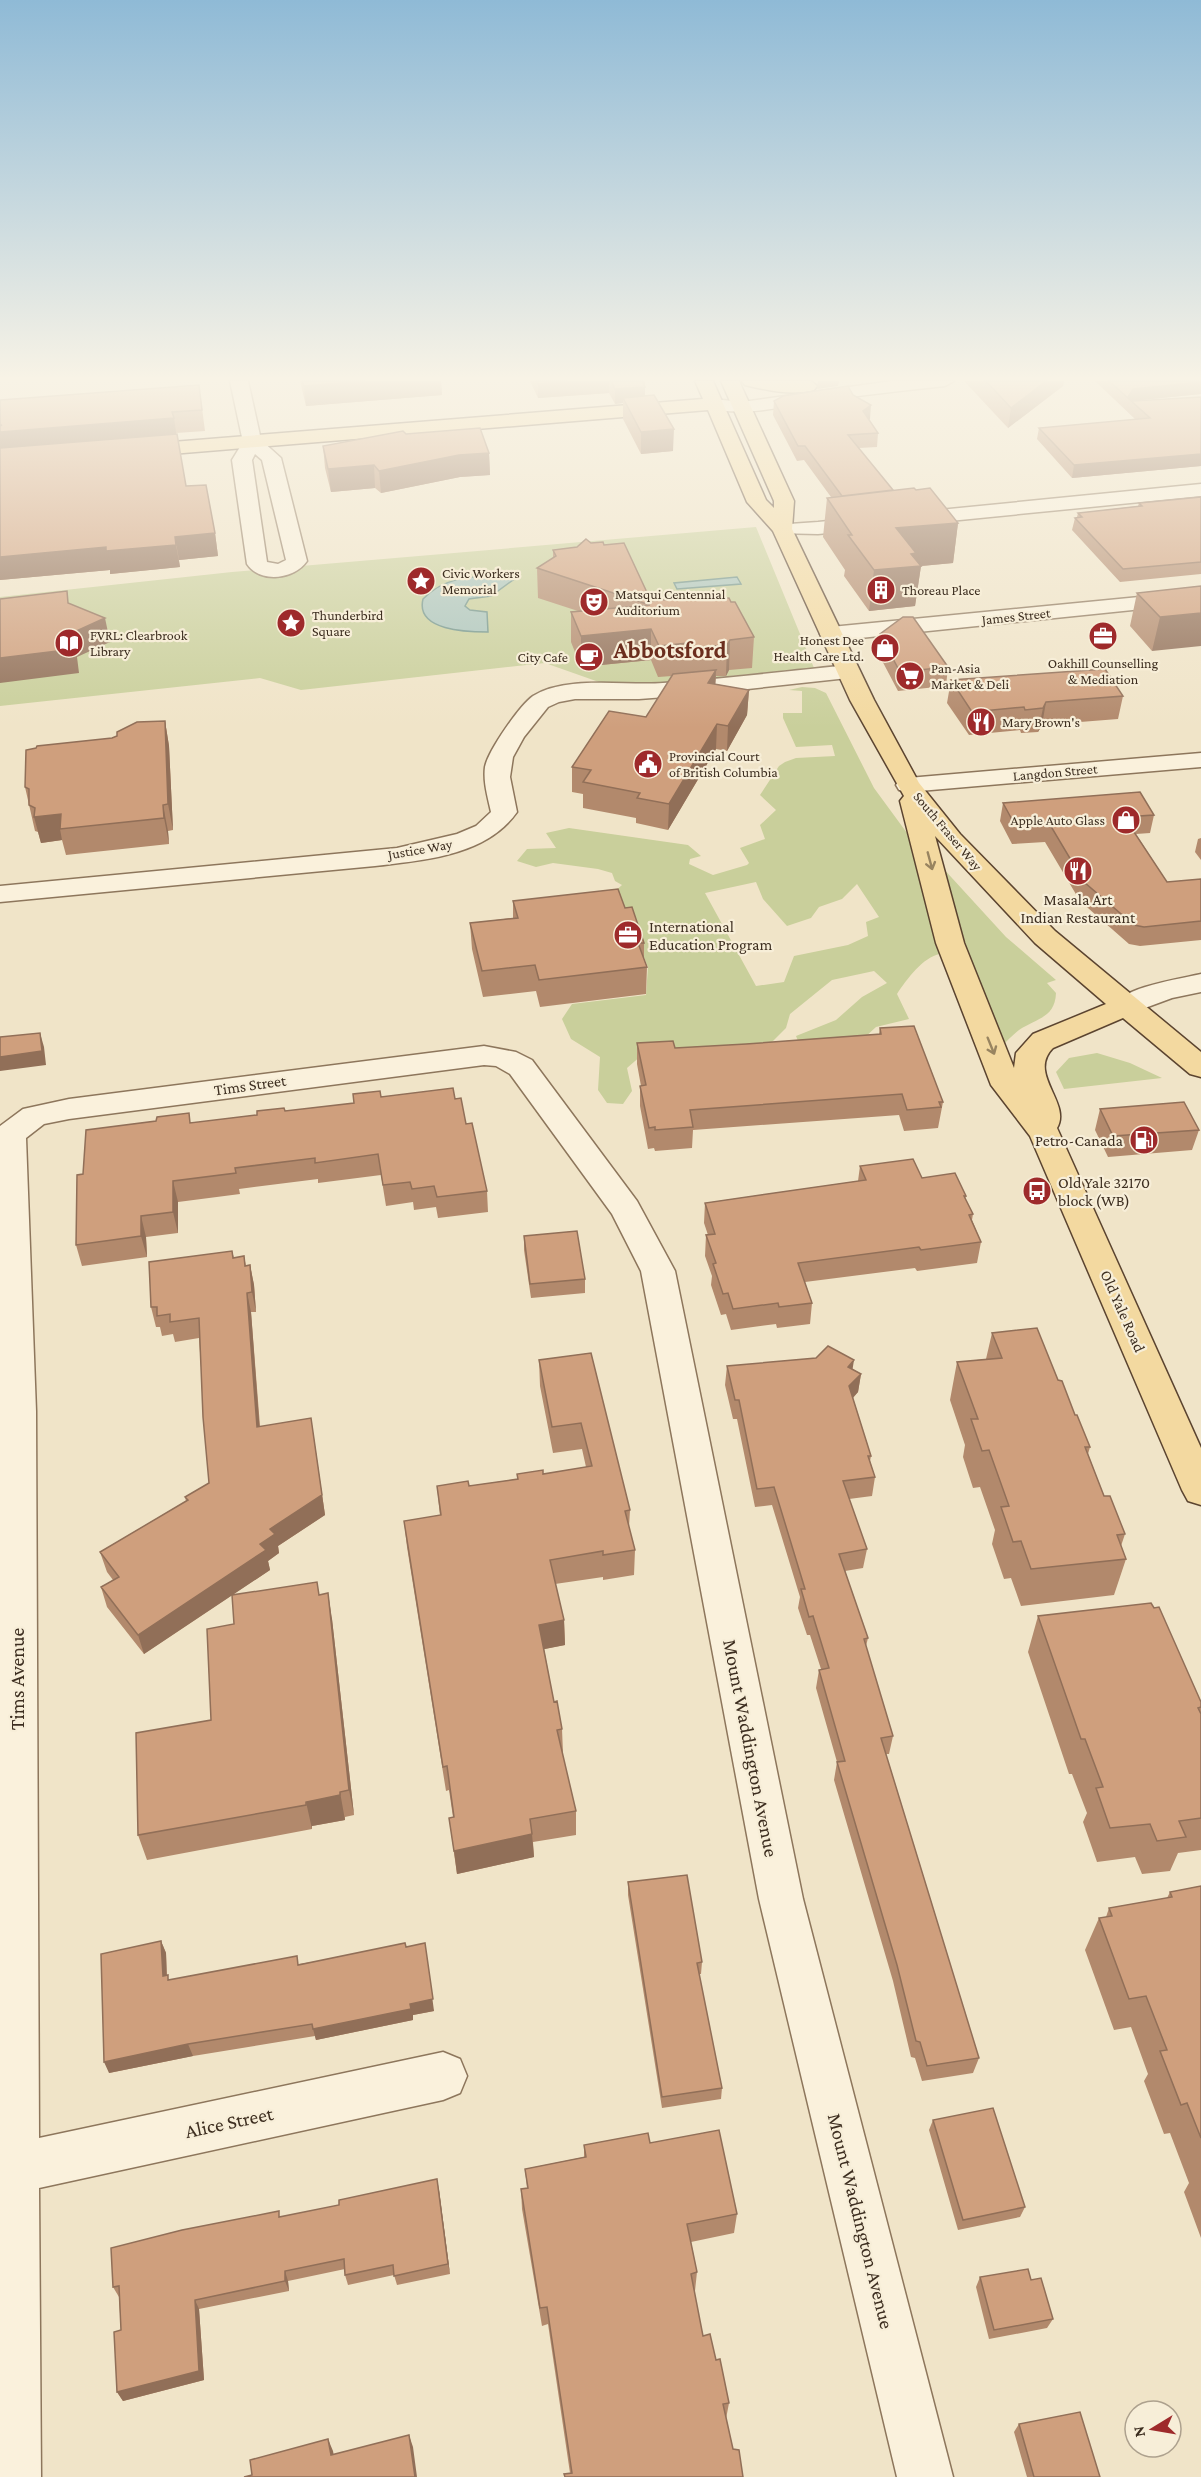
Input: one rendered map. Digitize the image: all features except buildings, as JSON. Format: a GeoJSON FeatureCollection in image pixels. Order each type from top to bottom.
{"type":"FeatureCollection","features":[{"type":"Feature","properties":{"kind":"main road","name":"South Fraser Way"},"geometry":{"type":"LineString","coordinates":[[755,497],[782,528],[882,741],[908,784],[951,839],[1045,937],[1201,1067]]}},
{"type":"Feature","properties":{"kind":"main road","name":"South Fraser Way"},"geometry":{"type":"LineString","coordinates":[[782,497],[784,501],[782,528]]}},
{"type":"Feature","properties":{"kind":"main road","name":"Old Yale Road"},"geometry":{"type":"LineString","coordinates":[[908,784],[950,943],[1006,1085],[1044,1132],[1201,1490]]}},
{"type":"Feature","properties":{"kind":"main road","name":"Old Yale Road"},"geometry":{"type":"LineString","coordinates":[[1044,1132],[1043,1111],[1029,1068],[1031,1053],[1043,1041],[1126,1006]]}},
{"type":"Feature","properties":{"kind":"street"},"geometry":{"type":"LineString","coordinates":[[247,497],[257,564],[266,570],[289,568],[297,561],[281,497]]}},
{"type":"Feature","properties":{"kind":"street"},"geometry":{"type":"LineString","coordinates":[[782,528],[818,528],[1135,497]]}},
{"type":"Feature","properties":{"kind":"street","name":"James Street"},"geometry":{"type":"LineString","coordinates":[[831,634],[1201,597]]}},
{"type":"Feature","properties":{"kind":"street","name":"Justice Way"},"geometry":{"type":"LineString","coordinates":[[0,894],[343,861],[443,846],[484,831],[498,821],[504,813],[498,779],[498,766],[503,752],[540,702],[548,697],[565,693],[638,692],[849,672]]}},
{"type":"Feature","properties":{"kind":"street","name":"Langdon Street"},"geometry":{"type":"LineString","coordinates":[[908,784],[1201,760]]}},
{"type":"Feature","properties":{"kind":"street"},"geometry":{"type":"LineString","coordinates":[[1126,1006],[1164,991],[1201,983]]}},
{"type":"Feature","properties":{"kind":"street","name":"Tims Street"},"geometry":{"type":"LineString","coordinates":[[5,1135],[34,1116],[69,1109],[459,1057],[487,1055],[507,1057]]}},
{"type":"Feature","properties":{"kind":"street","name":"Mount Waddington Avenue"},"geometry":{"type":"LineString","coordinates":[[507,1057],[521,1067],[626,1209],[658,1271],[781,1899],[925,2477]]}},
{"type":"Feature","properties":{"kind":"street","name":"Tims Avenue"},"geometry":{"type":"LineString","coordinates":[[5,1135],[18,1411],[13,2477]]}},
{"type":"Feature","properties":{"kind":"street","name":"Alice Street"},"geometry":{"type":"LineString","coordinates":[[15,2168],[443,2076]]}},
{"type":"Feature","properties":{"kind":"green space"},"geometry":{"type":"Polygon","coordinates":[[[756,527],[814,668],[613,687],[545,663],[301,690],[260,678],[0,706],[0,597],[232,572],[756,527]]]}},
{"type":"Feature","properties":{"kind":"green space"},"geometry":{"type":"Polygon","coordinates":[[[802,687],[815,688],[826,693],[874,788],[907,833],[940,954],[922,964],[897,994],[909,1019],[876,1027],[850,1051],[802,1051],[796,1036],[836,1020],[862,997],[887,983],[874,971],[832,980],[790,1014],[786,1028],[765,1049],[642,1055],[627,1068],[632,1091],[623,1104],[607,1103],[598,1090],[600,1057],[571,1039],[562,1019],[572,1004],[646,995],[648,967],[632,928],[613,893],[622,885],[615,881],[612,873],[598,869],[553,863],[536,867],[517,861],[527,849],[556,848],[546,833],[569,828],[688,845],[701,856],[690,859],[689,864],[713,875],[747,865],[749,863],[740,848],[765,839],[760,825],[776,810],[760,795],[779,766],[796,758],[835,756],[832,745],[796,747],[783,713],[802,713],[802,691],[789,690],[802,687]],[[756,882],[705,893],[756,986],[784,982],[794,956],[848,945],[868,936],[866,922],[879,917],[857,884],[842,899],[819,907],[811,918],[787,926],[763,899],[756,882]]]}},
{"type":"Feature","properties":{"kind":"green space"},"geometry":{"type":"Polygon","coordinates":[[[941,866],[1006,937],[1056,980],[1047,983],[1056,993],[1049,1013],[1019,1030],[1002,1046],[959,943],[941,866]]]}},
{"type":"Feature","properties":{"kind":"green space"},"geometry":{"type":"Polygon","coordinates":[[[1097,1053],[1130,1063],[1162,1078],[1064,1089],[1056,1072],[1069,1058],[1097,1053]]]}},
{"type":"Feature","properties":{"kind":"water"},"geometry":{"type":"Polygon","coordinates":[[[497,576],[513,580],[491,596],[469,599],[465,606],[470,610],[487,612],[488,632],[445,628],[427,618],[423,610],[423,599],[439,587],[448,582],[467,578],[497,576]]]}},
{"type":"Feature","properties":{"kind":"water"},"geometry":{"type":"Polygon","coordinates":[[[737,577],[741,584],[677,589],[674,583],[737,577]]]}},
{"type":"Feature","properties":{"kind":"place","name":"Civic Workers Memorial"},"geometry":{"type":"Point","coordinates":[421,581]}},
{"type":"Feature","properties":{"kind":"place","name":"Thoreau Place"},"geometry":{"type":"Point","coordinates":[881,590]}},
{"type":"Feature","properties":{"kind":"place","name":"Matsqui Centennial Auditorium"},"geometry":{"type":"Point","coordinates":[594,602]}},
{"type":"Feature","properties":{"kind":"place","name":"Thunderbird Square"},"geometry":{"type":"Point","coordinates":[291,623]}},
{"type":"Feature","properties":{"kind":"place","name":"Oakhill Counselling & Mediation"},"geometry":{"type":"Point","coordinates":[1103,636]}},
{"type":"Feature","properties":{"kind":"place","name":"FVRL: Clearbrook Library"},"geometry":{"type":"Point","coordinates":[69,643]}},
{"type":"Feature","properties":{"kind":"place","name":"Honest Dee Health Care Ltd."},"geometry":{"type":"Point","coordinates":[885,648]}},
{"type":"Feature","properties":{"kind":"place","name":"City Cafe"},"geometry":{"type":"Point","coordinates":[589,657]}},
{"type":"Feature","properties":{"kind":"place","name":"Pan-Asia Market & Deli"},"geometry":{"type":"Point","coordinates":[910,676]}},
{"type":"Feature","properties":{"kind":"place","name":"Mary Brown's"},"geometry":{"type":"Point","coordinates":[981,722]}},
{"type":"Feature","properties":{"kind":"place","name":"Provincial Court of British Columbia"},"geometry":{"type":"Point","coordinates":[648,764]}},
{"type":"Feature","properties":{"kind":"place","name":"Apple Auto Glass"},"geometry":{"type":"Point","coordinates":[1126,820]}},
{"type":"Feature","properties":{"kind":"place","name":"Masala Art Indian Restaurant"},"geometry":{"type":"Point","coordinates":[1078,871]}},
{"type":"Feature","properties":{"kind":"place","name":"International Education Program"},"geometry":{"type":"Point","coordinates":[628,935]}},
{"type":"Feature","properties":{"kind":"place","name":"Petro-Canada"},"geometry":{"type":"Point","coordinates":[1144,1140]}},
{"type":"Feature","properties":{"kind":"place","name":"Old Yale 32170 block (WB)"},"geometry":{"type":"Point","coordinates":[1037,1191]}},
{"type":"Feature","properties":{"kind":"district","name":"Abbotsford"},"geometry":{"type":"Point","coordinates":[670,649]}}]}
